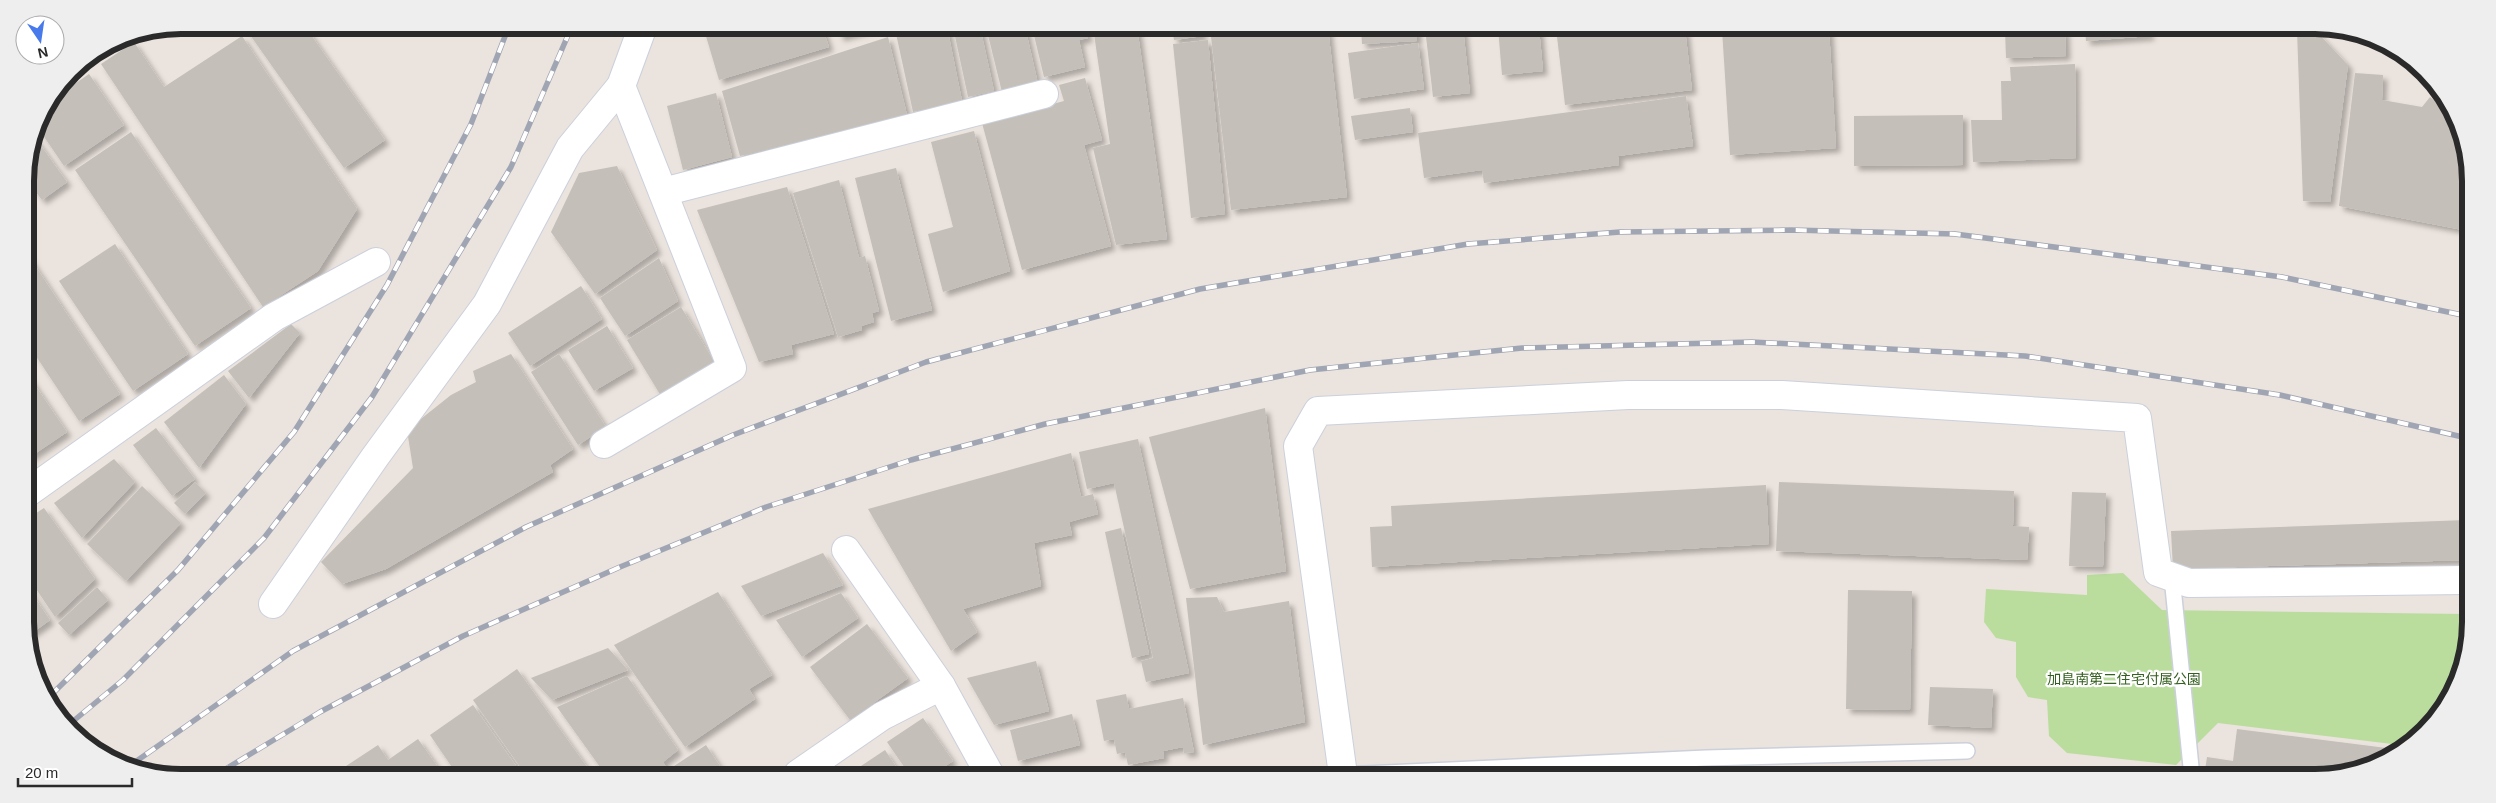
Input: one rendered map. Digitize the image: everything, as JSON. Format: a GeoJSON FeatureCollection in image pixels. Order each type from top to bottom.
{"type":"FeatureCollection","features":[{"type":"Feature","properties":{"kind":"street"},"geometry":{"type":"LineString","coordinates":[[273,604],[375,457],[487,304],[570,148],[621,86],[640,34]]}},
{"type":"Feature","properties":{"kind":"street"},"geometry":{"type":"LineString","coordinates":[[604,444],[732,368],[621,86]]}},
{"type":"Feature","properties":{"kind":"street"},"geometry":{"type":"LineString","coordinates":[[663,192],[1044,94]]}},
{"type":"Feature","properties":{"kind":"street"},"geometry":{"type":"LineString","coordinates":[[34,488],[274,317],[376,262]]}},
{"type":"Feature","properties":{"kind":"street"},"geometry":{"type":"LineString","coordinates":[[1342,769],[1298,446],[1318,411],[1628,395],[1782,395],[2137,418],[2158,572],[2189,583],[2462,580]]}},
{"type":"Feature","properties":{"kind":"street"},"geometry":{"type":"LineString","coordinates":[[846,550],[941,686],[987,769]]}},
{"type":"Feature","properties":{"kind":"street"},"geometry":{"type":"LineString","coordinates":[[805,769],[882,716],[941,686]]}},
{"type":"Feature","properties":{"kind":"lane"},"geometry":{"type":"LineString","coordinates":[[2172,577],[2191,769]]}},
{"type":"Feature","properties":{"kind":"lane"},"geometry":{"type":"LineString","coordinates":[[1471,769],[1706,758],[1967,751]]}},
{"type":"Feature","properties":{"kind":"green space","name":"加島南第二住宅付属公園"},"geometry":{"type":"Polygon","coordinates":[[[2123,573],[2162,610],[2462,614],[2461,641],[2451,678],[2437,704],[2426,719],[2397,745],[2218,723],[2176,765],[2067,753],[2049,736],[2047,700],[2028,697],[2016,677],[2016,642],[1996,638],[1984,622],[1986,589],[2087,595],[2087,575],[2123,573]]]}},
{"type":"Feature","properties":{"kind":"building"},"geometry":{"type":"Polygon","coordinates":[[[249,34],[310,34],[385,140],[344,168],[249,34]]]}},
{"type":"Feature","properties":{"kind":"building"},"geometry":{"type":"Polygon","coordinates":[[[705,34],[824,34],[829,47],[719,80],[705,34]]]}},
{"type":"Feature","properties":{"kind":"building"},"geometry":{"type":"Polygon","coordinates":[[[839,34],[850,34],[840,37],[839,34]]]}},
{"type":"Feature","properties":{"kind":"building"},"geometry":{"type":"Polygon","coordinates":[[[896,34],[948,34],[962,101],[913,112],[896,34]]]}},
{"type":"Feature","properties":{"kind":"building"},"geometry":{"type":"Polygon","coordinates":[[[954,34],[982,34],[994,91],[968,97],[954,34]]]}},
{"type":"Feature","properties":{"kind":"building"},"geometry":{"type":"Polygon","coordinates":[[[988,34],[1027,34],[1038,84],[1002,92],[988,34]]]}},
{"type":"Feature","properties":{"kind":"building"},"geometry":{"type":"Polygon","coordinates":[[[1034,34],[1087,34],[1088,38],[1079,40],[1085,67],[1044,77],[1034,34]]]}},
{"type":"Feature","properties":{"kind":"building"},"geometry":{"type":"Polygon","coordinates":[[[1094,34],[1138,34],[1167,239],[1116,245],[1093,148],[1110,144],[1094,34]]]}},
{"type":"Feature","properties":{"kind":"building"},"geometry":{"type":"Polygon","coordinates":[[[1173,34],[1202,34],[1203,36],[1174,40],[1173,34]]]}},
{"type":"Feature","properties":{"kind":"building"},"geometry":{"type":"Polygon","coordinates":[[[1211,34],[1329,34],[1347,197],[1231,210],[1211,34]]]}},
{"type":"Feature","properties":{"kind":"building"},"geometry":{"type":"Polygon","coordinates":[[[1361,34],[1417,34],[1417,41],[1362,44],[1361,34]]]}},
{"type":"Feature","properties":{"kind":"building"},"geometry":{"type":"Polygon","coordinates":[[[1426,34],[1464,34],[1470,93],[1433,97],[1426,34]]]}},
{"type":"Feature","properties":{"kind":"building"},"geometry":{"type":"Polygon","coordinates":[[[1499,34],[1540,34],[1543,71],[1502,75],[1499,34]]]}},
{"type":"Feature","properties":{"kind":"building"},"geometry":{"type":"Polygon","coordinates":[[[1557,34],[1686,34],[1692,90],[1565,105],[1557,34]]]}},
{"type":"Feature","properties":{"kind":"building"},"geometry":{"type":"Polygon","coordinates":[[[1722,34],[1829,34],[1836,148],[1730,155],[1722,34]]]}},
{"type":"Feature","properties":{"kind":"building"},"geometry":{"type":"Polygon","coordinates":[[[2005,34],[2065,34],[2066,56],[2006,58],[2005,34]]]}},
{"type":"Feature","properties":{"kind":"building"},"geometry":{"type":"Polygon","coordinates":[[[2085,34],[2150,34],[2150,36],[2086,41],[2085,34]]]}},
{"type":"Feature","properties":{"kind":"building"},"geometry":{"type":"Polygon","coordinates":[[[2297,34],[2319,34],[2348,65],[2330,202],[2303,201],[2297,34]]]}},
{"type":"Feature","properties":{"kind":"building"},"geometry":{"type":"Polygon","coordinates":[[[242,36],[357,209],[318,271],[263,307],[101,64],[134,42],[164,87],[242,36]]]}},
{"type":"Feature","properties":{"kind":"building"},"geometry":{"type":"Polygon","coordinates":[[[888,37],[907,115],[740,156],[722,91],[888,37]]]}},
{"type":"Feature","properties":{"kind":"building"},"geometry":{"type":"Polygon","coordinates":[[[1208,40],[1225,214],[1191,218],[1173,44],[1208,40]]]}},
{"type":"Feature","properties":{"kind":"building"},"geometry":{"type":"Polygon","coordinates":[[[1418,43],[1424,89],[1354,99],[1348,53],[1418,43]]]}},
{"type":"Feature","properties":{"kind":"building"},"geometry":{"type":"Polygon","coordinates":[[[2075,64],[2076,158],[1973,162],[1971,120],[2002,120],[2001,81],[2011,81],[2010,67],[2075,64]]]}},
{"type":"Feature","properties":{"kind":"building"},"geometry":{"type":"Polygon","coordinates":[[[2355,73],[2383,75],[2382,100],[2422,107],[2430,97],[2442,107],[2454,134],[2461,162],[2462,230],[2339,206],[2355,73]]]}},
{"type":"Feature","properties":{"kind":"building"},"geometry":{"type":"Polygon","coordinates":[[[89,74],[124,125],[64,166],[42,134],[53,107],[64,92],[89,74]]]}},
{"type":"Feature","properties":{"kind":"building"},"geometry":{"type":"Polygon","coordinates":[[[1085,78],[1102,140],[1084,145],[1111,246],[1022,270],[982,123],[1064,101],[1059,85],[1085,78]]]}},
{"type":"Feature","properties":{"kind":"building"},"geometry":{"type":"Polygon","coordinates":[[[716,93],[732,157],[683,170],[667,106],[716,93]]]}},
{"type":"Feature","properties":{"kind":"building"},"geometry":{"type":"Polygon","coordinates":[[[1686,96],[1693,146],[1618,156],[1619,165],[1484,183],[1482,170],[1424,178],[1418,133],[1686,96]]]}},
{"type":"Feature","properties":{"kind":"building"},"geometry":{"type":"Polygon","coordinates":[[[1410,108],[1413,132],[1355,140],[1351,116],[1410,108]]]}},
{"type":"Feature","properties":{"kind":"building"},"geometry":{"type":"Polygon","coordinates":[[[1963,115],[1963,165],[1854,166],[1854,116],[1963,115]]]}},
{"type":"Feature","properties":{"kind":"building"},"geometry":{"type":"Polygon","coordinates":[[[974,131],[1010,271],[943,292],[928,234],[953,227],[931,142],[974,131]]]}},
{"type":"Feature","properties":{"kind":"building"},"geometry":{"type":"Polygon","coordinates":[[[131,132],[251,308],[195,346],[75,170],[131,132]]]}},
{"type":"Feature","properties":{"kind":"building"},"geometry":{"type":"Polygon","coordinates":[[[39,143],[67,182],[42,200],[34,190],[34,171],[39,143]]]}},
{"type":"Feature","properties":{"kind":"building"},"geometry":{"type":"Polygon","coordinates":[[[617,166],[657,250],[595,294],[551,232],[579,173],[617,166]]]}},
{"type":"Feature","properties":{"kind":"building"},"geometry":{"type":"Polygon","coordinates":[[[896,168],[932,310],[891,321],[855,178],[896,168]]]}},
{"type":"Feature","properties":{"kind":"building"},"geometry":{"type":"Polygon","coordinates":[[[839,180],[859,258],[865,256],[879,311],[872,313],[874,322],[861,326],[862,330],[838,337],[793,193],[839,180]]]}},
{"type":"Feature","properties":{"kind":"building"},"geometry":{"type":"Polygon","coordinates":[[[787,187],[834,334],[791,345],[793,354],[759,362],[697,210],[787,187]]]}},
{"type":"Feature","properties":{"kind":"building"},"geometry":{"type":"Polygon","coordinates":[[[115,244],[188,354],[133,391],[59,281],[115,244]]]}},
{"type":"Feature","properties":{"kind":"building"},"geometry":{"type":"Polygon","coordinates":[[[659,258],[678,301],[625,336],[600,298],[659,258]]]}},
{"type":"Feature","properties":{"kind":"building"},"geometry":{"type":"Polygon","coordinates":[[[34,264],[120,394],[79,421],[34,353],[34,264]]]}},
{"type":"Feature","properties":{"kind":"building"},"geometry":{"type":"Polygon","coordinates":[[[581,286],[602,319],[530,366],[508,333],[581,286]]]}},
{"type":"Feature","properties":{"kind":"building"},"geometry":{"type":"Polygon","coordinates":[[[681,307],[715,363],[661,396],[627,340],[681,307]]]}},
{"type":"Feature","properties":{"kind":"building"},"geometry":{"type":"Polygon","coordinates":[[[291,324],[300,333],[249,398],[228,371],[291,324]]]}},
{"type":"Feature","properties":{"kind":"building"},"geometry":{"type":"Polygon","coordinates":[[[607,326],[633,368],[594,391],[568,350],[607,326]]]}},
{"type":"Feature","properties":{"kind":"building"},"geometry":{"type":"Polygon","coordinates":[[[511,354],[573,449],[550,465],[553,472],[386,569],[342,584],[321,562],[413,468],[407,430],[451,395],[476,382],[473,371],[511,354]]]}},
{"type":"Feature","properties":{"kind":"building"},"geometry":{"type":"Polygon","coordinates":[[[559,354],[606,427],[578,445],[531,372],[559,354]]]}},
{"type":"Feature","properties":{"kind":"building"},"geometry":{"type":"Polygon","coordinates":[[[224,375],[246,404],[199,468],[164,422],[224,375]]]}},
{"type":"Feature","properties":{"kind":"building"},"geometry":{"type":"Polygon","coordinates":[[[34,384],[67,432],[34,454],[34,384]]]}},
{"type":"Feature","properties":{"kind":"building"},"geometry":{"type":"Polygon","coordinates":[[[1265,408],[1286,571],[1190,589],[1149,437],[1265,408]]]}},
{"type":"Feature","properties":{"kind":"building"},"geometry":{"type":"Polygon","coordinates":[[[156,428],[195,479],[172,496],[133,445],[156,428]]]}},
{"type":"Feature","properties":{"kind":"building"},"geometry":{"type":"Polygon","coordinates":[[[1138,439],[1189,673],[1146,682],[1141,661],[1153,658],[1114,483],[1087,489],[1079,452],[1138,439]]]}},
{"type":"Feature","properties":{"kind":"building"},"geometry":{"type":"Polygon","coordinates":[[[1071,453],[1081,497],[1093,494],[1098,514],[1069,522],[1072,535],[1034,543],[1041,586],[963,609],[977,632],[951,651],[868,509],[1071,453]]]}},
{"type":"Feature","properties":{"kind":"building"},"geometry":{"type":"Polygon","coordinates":[[[114,459],[135,482],[82,538],[54,503],[114,459]]]}},
{"type":"Feature","properties":{"kind":"building"},"geometry":{"type":"Polygon","coordinates":[[[195,482],[206,493],[185,514],[174,503],[195,482]]]}},
{"type":"Feature","properties":{"kind":"building"},"geometry":{"type":"Polygon","coordinates":[[[1779,482],[2014,491],[2013,526],[2029,527],[2027,560],[1776,551],[1779,482]]]}},
{"type":"Feature","properties":{"kind":"building"},"geometry":{"type":"Polygon","coordinates":[[[1766,485],[1769,544],[1372,567],[1370,527],[1392,526],[1391,506],[1766,485]]]}},
{"type":"Feature","properties":{"kind":"building"},"geometry":{"type":"Polygon","coordinates":[[[142,486],[181,523],[126,581],[87,544],[142,486]]]}},
{"type":"Feature","properties":{"kind":"building"},"geometry":{"type":"Polygon","coordinates":[[[2072,492],[2106,493],[2103,567],[2069,566],[2072,492]]]}},
{"type":"Feature","properties":{"kind":"building"},"geometry":{"type":"Polygon","coordinates":[[[44,508],[95,579],[55,617],[34,586],[34,514],[44,508]]]}},
{"type":"Feature","properties":{"kind":"building"},"geometry":{"type":"Polygon","coordinates":[[[2462,520],[2462,560],[2173,569],[2171,531],[2462,520]]]}},
{"type":"Feature","properties":{"kind":"building"},"geometry":{"type":"Polygon","coordinates":[[[1121,528],[1149,654],[1132,658],[1105,532],[1121,528]]]}},
{"type":"Feature","properties":{"kind":"building"},"geometry":{"type":"Polygon","coordinates":[[[823,553],[843,585],[761,616],[741,586],[823,553]]]}},
{"type":"Feature","properties":{"kind":"building"},"geometry":{"type":"Polygon","coordinates":[[[97,587],[108,600],[69,635],[58,623],[97,587]]]}},
{"type":"Feature","properties":{"kind":"building"},"geometry":{"type":"Polygon","coordinates":[[[1848,590],[1912,591],[1910,710],[1846,709],[1848,590]]]}},
{"type":"Feature","properties":{"kind":"building"},"geometry":{"type":"Polygon","coordinates":[[[718,592],[772,675],[749,689],[755,699],[685,747],[614,645],[718,592]]]}},
{"type":"Feature","properties":{"kind":"building"},"geometry":{"type":"Polygon","coordinates":[[[841,593],[858,618],[802,657],[776,620],[841,593]]]}},
{"type":"Feature","properties":{"kind":"building"},"geometry":{"type":"Polygon","coordinates":[[[34,597],[50,620],[34,632],[34,597]]]}},
{"type":"Feature","properties":{"kind":"building"},"geometry":{"type":"Polygon","coordinates":[[[1217,597],[1224,612],[1289,601],[1305,722],[1203,745],[1186,598],[1217,597]]]}},
{"type":"Feature","properties":{"kind":"building"},"geometry":{"type":"Polygon","coordinates":[[[867,624],[908,678],[850,720],[810,667],[867,624]]]}},
{"type":"Feature","properties":{"kind":"building"},"geometry":{"type":"Polygon","coordinates":[[[608,648],[628,670],[552,700],[531,678],[608,648]]]}},
{"type":"Feature","properties":{"kind":"building"},"geometry":{"type":"Polygon","coordinates":[[[1036,661],[1049,711],[994,725],[967,678],[1036,661]]]}},
{"type":"Feature","properties":{"kind":"building"},"geometry":{"type":"Polygon","coordinates":[[[517,669],[588,769],[521,769],[473,700],[517,669]]]}},
{"type":"Feature","properties":{"kind":"building"},"geometry":{"type":"Polygon","coordinates":[[[627,676],[678,750],[663,762],[667,769],[601,769],[557,707],[627,676]]]}},
{"type":"Feature","properties":{"kind":"building"},"geometry":{"type":"Polygon","coordinates":[[[1930,687],[1993,689],[1991,728],[1928,725],[1930,687]]]}},
{"type":"Feature","properties":{"kind":"building"},"geometry":{"type":"Polygon","coordinates":[[[1126,694],[1129,709],[1183,698],[1194,752],[1184,753],[1183,747],[1163,751],[1164,758],[1128,765],[1125,752],[1117,754],[1114,739],[1104,741],[1096,700],[1126,694]]]}},
{"type":"Feature","properties":{"kind":"building"},"geometry":{"type":"Polygon","coordinates":[[[473,705],[518,769],[453,769],[430,735],[473,705]]]}},
{"type":"Feature","properties":{"kind":"building"},"geometry":{"type":"Polygon","coordinates":[[[1072,714],[1080,745],[1018,761],[1010,730],[1072,714]]]}},
{"type":"Feature","properties":{"kind":"building"},"geometry":{"type":"Polygon","coordinates":[[[923,718],[953,761],[941,769],[906,769],[887,742],[923,718]]]}},
{"type":"Feature","properties":{"kind":"building"},"geometry":{"type":"Polygon","coordinates":[[[2237,729],[2391,749],[2362,761],[2325,769],[2205,769],[2207,757],[2233,761],[2237,729]]]}},
{"type":"Feature","properties":{"kind":"building"},"geometry":{"type":"Polygon","coordinates":[[[418,739],[439,769],[342,769],[378,745],[388,760],[418,739]]]}},
{"type":"Feature","properties":{"kind":"building"},"geometry":{"type":"Polygon","coordinates":[[[706,745],[722,769],[676,769],[674,766],[706,745]]]}},
{"type":"Feature","properties":{"kind":"building"},"geometry":{"type":"Polygon","coordinates":[[[885,750],[898,769],[856,769],[885,750]]]}},
{"type":"Feature","properties":{"kind":"railway"},"geometry":{"type":"LineString","coordinates":[[53,693],[178,570],[294,432],[387,285],[471,124],[506,34]]}},
{"type":"Feature","properties":{"kind":"railway"},"geometry":{"type":"LineString","coordinates":[[73,722],[123,680],[264,538],[372,397],[511,167],[569,34]]}},
{"type":"Feature","properties":{"kind":"railway"},"geometry":{"type":"LineString","coordinates":[[136,762],[293,651],[526,527],[733,435],[926,362],[1200,289],[1468,244],[1620,232],[1791,230],[1955,234],[2282,277],[2462,315]]}},
{"type":"Feature","properties":{"kind":"railway"},"geometry":{"type":"LineString","coordinates":[[226,769],[320,712],[463,636],[620,567],[766,507],[911,460],[1045,424],[1310,370],[1522,348],[1752,342],[2025,356],[2280,395],[2462,437]]}}]}
